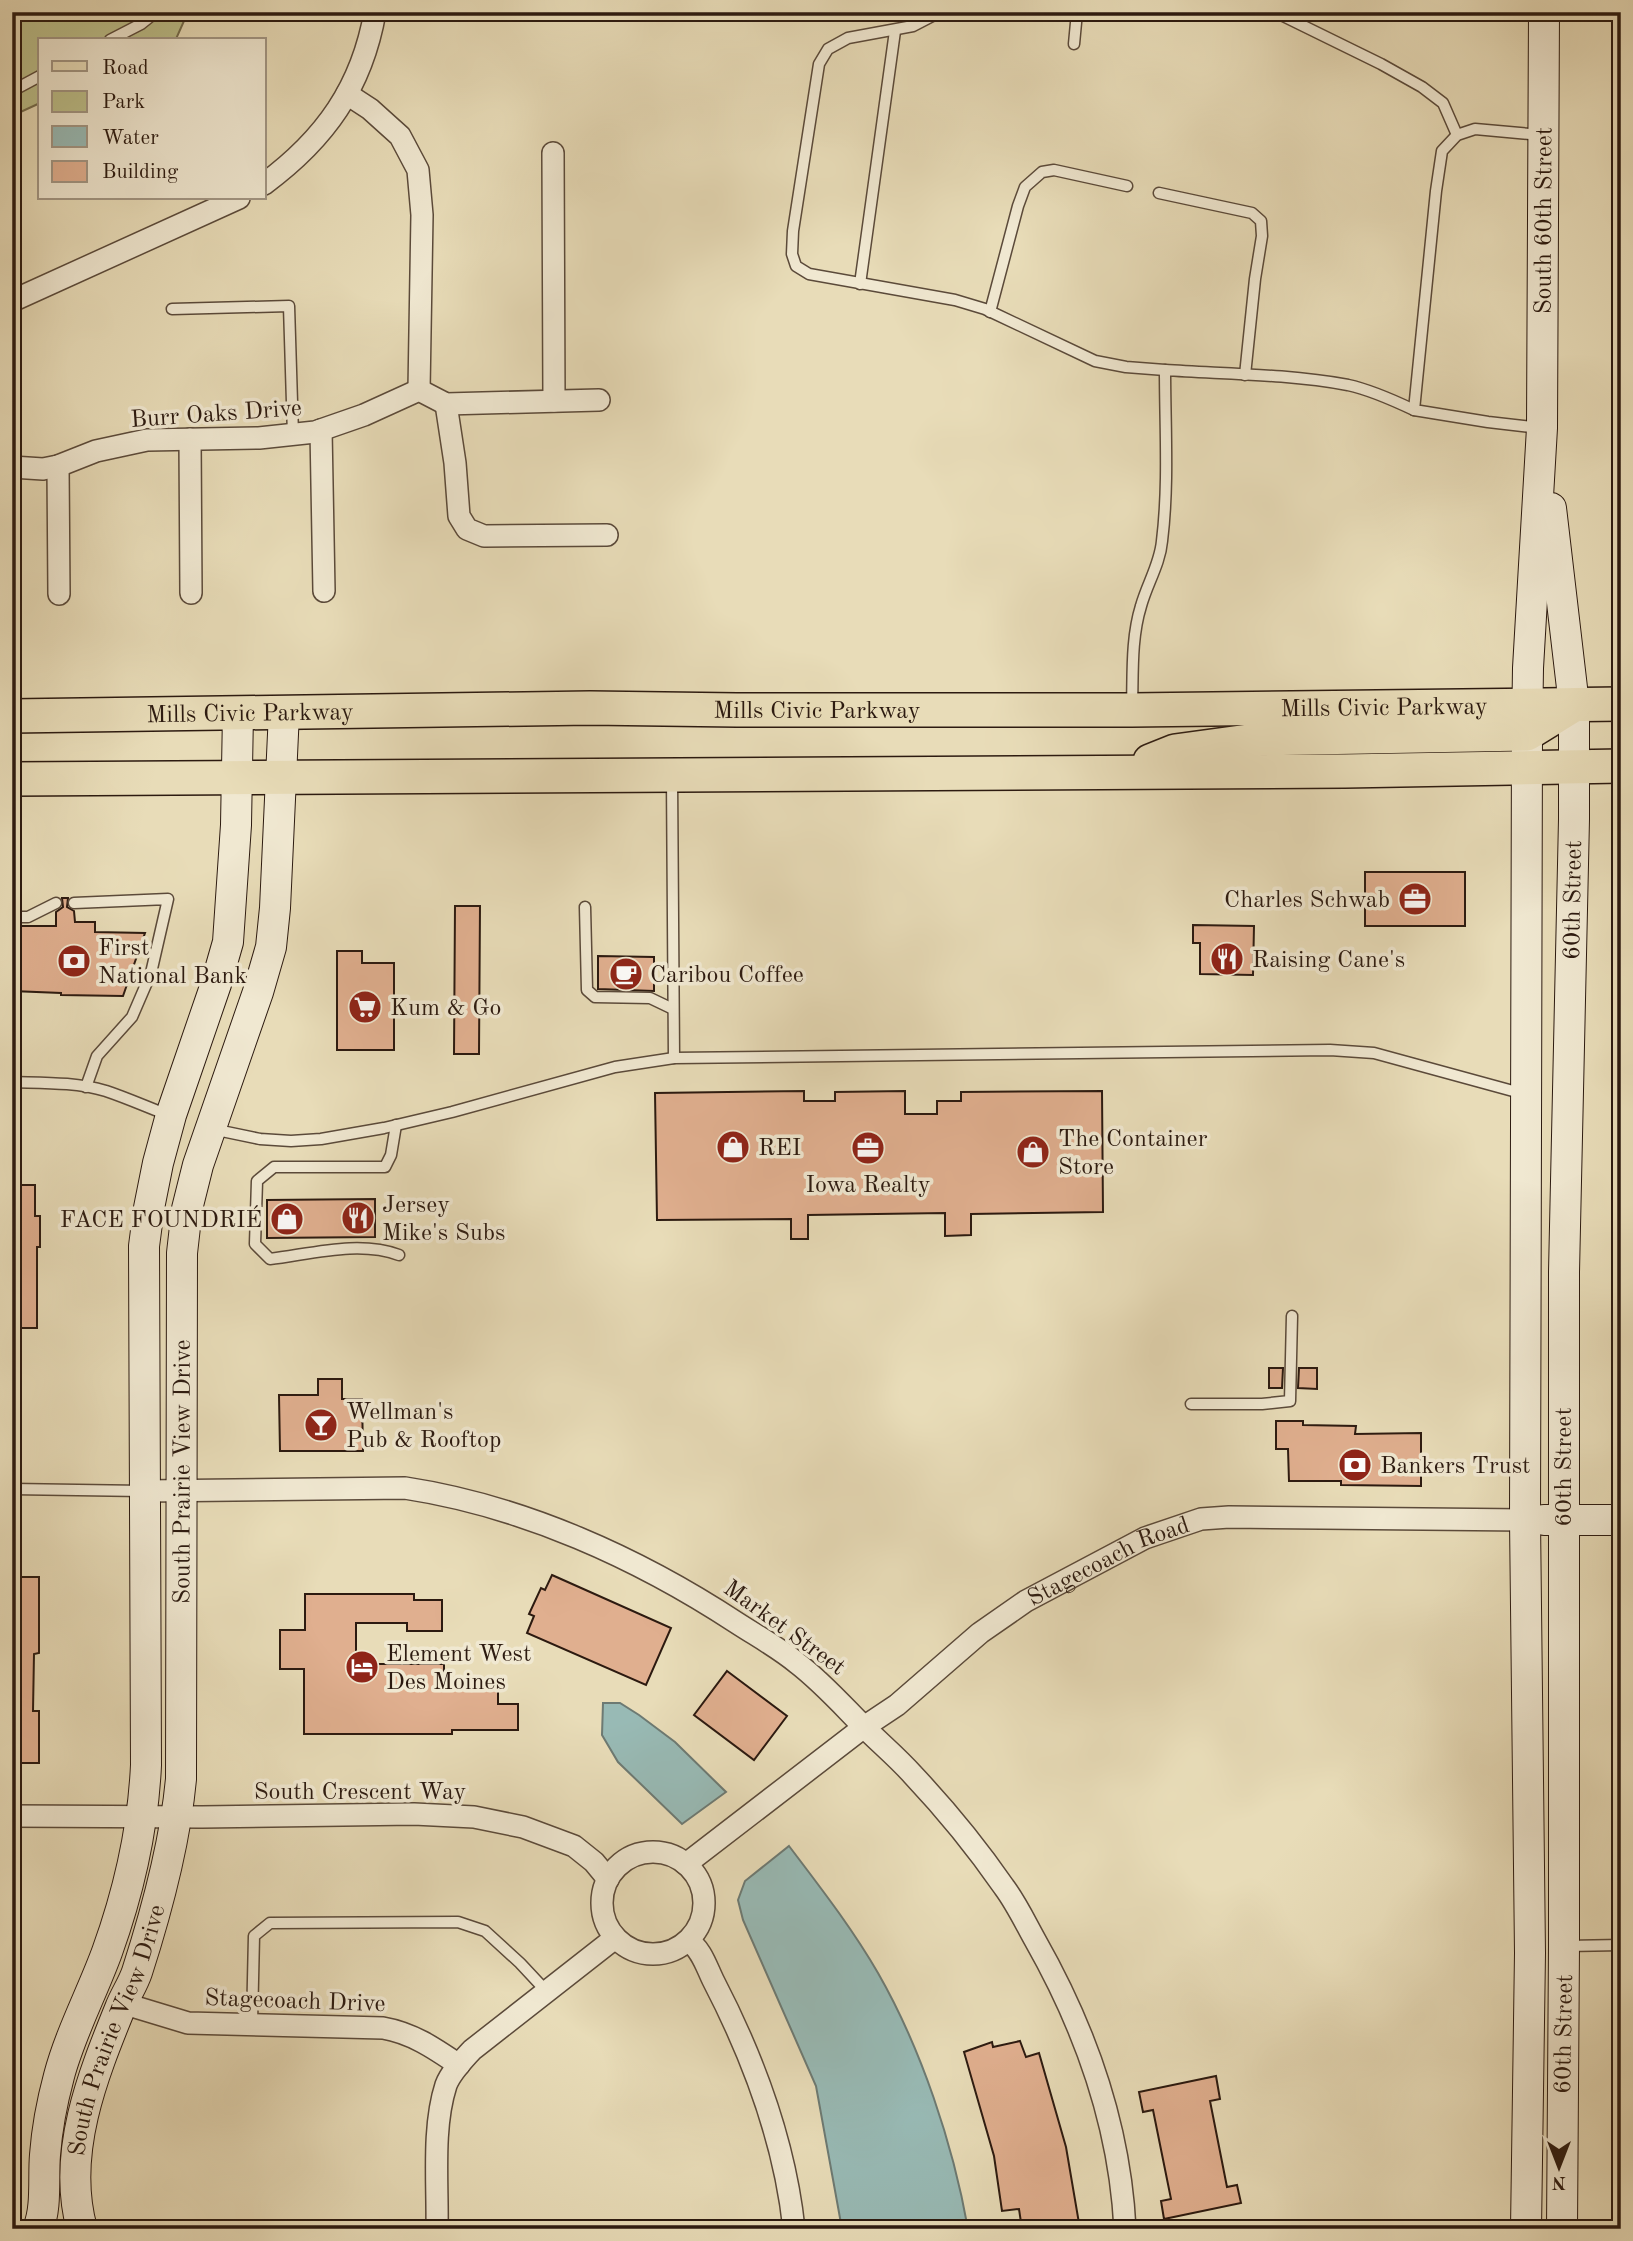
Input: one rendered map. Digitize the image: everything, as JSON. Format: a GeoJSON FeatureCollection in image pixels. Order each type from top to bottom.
{"type":"FeatureCollection","features":[{"type":"Feature","properties":{"kind":"main road"},"geometry":{"type":"LineString","coordinates":[[1120,772],[1175,751],[1263,739],[1527,719],[1574,705],[1621,705]]}},
{"type":"Feature","properties":{"kind":"main road","name":"Mills Civic Parkway"},"geometry":{"type":"LineString","coordinates":[[12,716],[590,708],[1132,710],[1527,719]]}},
{"type":"Feature","properties":{"kind":"main road"},"geometry":{"type":"LineString","coordinates":[[12,779],[1332,771],[1621,766]]}},
{"type":"Feature","properties":{"kind":"street"},"geometry":{"type":"LineString","coordinates":[[266,183],[292,164],[318,138],[340,107],[363,58],[371,36],[375,12]]}},
{"type":"Feature","properties":{"kind":"street","name":"South 60th Street"},"geometry":{"type":"LineString","coordinates":[[1527,719],[1542,428],[1544,12]]}},
{"type":"Feature","properties":{"kind":"street"},"geometry":{"type":"LineString","coordinates":[[347,94],[370,109],[400,136],[418,170],[422,215],[419,390],[446,404],[599,400]]}},
{"type":"Feature","properties":{"kind":"street"},"geometry":{"type":"LineString","coordinates":[[553,153],[554,401]]}},
{"type":"Feature","properties":{"kind":"street"},"geometry":{"type":"LineString","coordinates":[[12,301],[235,200]]}},
{"type":"Feature","properties":{"kind":"street","name":"Burr Oaks Drive"},"geometry":{"type":"LineString","coordinates":[[12,467],[43,469],[58,466],[96,451],[147,440],[259,438],[321,430],[364,415],[419,390]]}},
{"type":"Feature","properties":{"kind":"street"},"geometry":{"type":"LineString","coordinates":[[446,404],[455,463],[459,516],[467,529],[484,536],[607,535]]}},
{"type":"Feature","properties":{"kind":"street","name":"South 60th Street"},"geometry":{"type":"LineString","coordinates":[[1542,428],[1574,705]]}},
{"type":"Feature","properties":{"kind":"street"},"geometry":{"type":"LineString","coordinates":[[321,430],[324,591]]}},
{"type":"Feature","properties":{"kind":"street"},"geometry":{"type":"LineString","coordinates":[[190,439],[191,593]]}},
{"type":"Feature","properties":{"kind":"street"},"geometry":{"type":"LineString","coordinates":[[58,466],[60,594]]}},
{"type":"Feature","properties":{"kind":"street","name":"60th Street"},"geometry":{"type":"LineString","coordinates":[[1562,2229],[1564,1258],[1574,705]]}},
{"type":"Feature","properties":{"kind":"street","name":"South Prairie View Drive"},"geometry":{"type":"LineString","coordinates":[[82,2229],[77,2210],[76,2176],[82,2117],[93,2078],[139,1964],[178,1817],[181,1779],[182,1253],[187,1209],[198,1165],[271,947],[284,712]]}},
{"type":"Feature","properties":{"kind":"street","name":"South Prairie View Drive"},"geometry":{"type":"LineString","coordinates":[[38,2229],[50,2112],[60,2073],[107,1953],[123,1902],[143,1817],[146,1765],[144,1246],[158,1163],[171,1115],[228,942],[238,777],[238,713]]}},
{"type":"Feature","properties":{"kind":"street","name":"60th Street"},"geometry":{"type":"LineString","coordinates":[[1527,719],[1525,1520],[1531,1954],[1527,2229]]}},
{"type":"Feature","properties":{"kind":"street","name":"Market Street"},"geometry":{"type":"LineString","coordinates":[[146,1492],[405,1488],[495,1508],[616,1555],[681,1587],[797,1662],[839,1699],[912,1773],[981,1855],[1006,1890],[1057,1978],[1101,2091],[1114,2138],[1125,2229]]}},
{"type":"Feature","properties":{"kind":"street","name":"Stagecoach Road"},"geometry":{"type":"LineString","coordinates":[[686,1864],[864,1727],[897,1705],[980,1633],[1026,1601],[1145,1538],[1188,1522],[1229,1517],[1621,1520]]}},
{"type":"Feature","properties":{"kind":"street","name":"South Crescent Way"},"geometry":{"type":"LineString","coordinates":[[12,1816],[414,1814],[474,1817],[523,1828],[574,1846],[608,1878]]}},
{"type":"Feature","properties":{"kind":"street"},"geometry":{"type":"LineString","coordinates":[[653,1852],[671,1855],[686,1864],[703,1890],[704,1908],[699,1926],[688,1941],[666,1953],[648,1954],[630,1949],[615,1938],[602,1912],[602,1895],[608,1878],[618,1865],[636,1854],[653,1852]]}},
{"type":"Feature","properties":{"kind":"street"},"geometry":{"type":"LineString","coordinates":[[438,2229],[438,2124],[446,2084],[472,2050],[615,1938]]}},
{"type":"Feature","properties":{"kind":"street"},"geometry":{"type":"LineString","coordinates":[[688,1941],[694,1944],[700,1955],[746,2048],[780,2155],[794,2229]]}},
{"type":"Feature","properties":{"kind":"street","name":"Stagecoach Drive"},"geometry":{"type":"LineString","coordinates":[[122,2003],[188,2023],[252,2023],[400,2031],[426,2043],[459,2065]]}},
{"type":"Feature","properties":{"kind":"lane"},"geometry":{"type":"LineString","coordinates":[[114,38],[156,12]]}},
{"type":"Feature","properties":{"kind":"lane"},"geometry":{"type":"LineString","coordinates":[[940,12],[914,26],[848,38],[828,49],[819,64],[793,232],[792,254],[796,266],[810,274],[955,300],[990,312],[1095,361],[1126,367],[1286,377],[1350,385],[1385,396],[1414,410],[1542,428]]}},
{"type":"Feature","properties":{"kind":"lane"},"geometry":{"type":"LineString","coordinates":[[1074,44],[1077,12]]}},
{"type":"Feature","properties":{"kind":"lane"},"geometry":{"type":"LineString","coordinates":[[1275,12],[1422,87],[1443,103],[1457,135]]}},
{"type":"Feature","properties":{"kind":"lane"},"geometry":{"type":"LineString","coordinates":[[860,284],[895,31]]}},
{"type":"Feature","properties":{"kind":"lane"},"geometry":{"type":"LineString","coordinates":[[12,91],[38,77]]}},
{"type":"Feature","properties":{"kind":"lane"},"geometry":{"type":"LineString","coordinates":[[1414,410],[1442,151],[1457,135],[1475,129],[1543,136]]}},
{"type":"Feature","properties":{"kind":"lane"},"geometry":{"type":"LineString","coordinates":[[990,312],[1025,187],[1042,172],[1054,170],[1128,186]]}},
{"type":"Feature","properties":{"kind":"lane"},"geometry":{"type":"LineString","coordinates":[[1159,193],[1252,213],[1261,221],[1262,236],[1245,375]]}},
{"type":"Feature","properties":{"kind":"lane"},"geometry":{"type":"LineString","coordinates":[[172,309],[289,306],[293,435]]}},
{"type":"Feature","properties":{"kind":"lane"},"geometry":{"type":"LineString","coordinates":[[1132,710],[1135,638],[1141,606],[1156,569],[1162,543],[1165,370]]}},
{"type":"Feature","properties":{"kind":"lane"},"geometry":{"type":"LineString","coordinates":[[672,775],[674,1058]]}},
{"type":"Feature","properties":{"kind":"lane"},"geometry":{"type":"LineString","coordinates":[[74,903],[168,900],[151,973],[132,1017],[97,1056],[86,1087]]}},
{"type":"Feature","properties":{"kind":"lane"},"geometry":{"type":"LineString","coordinates":[[12,917],[28,917],[57,903]]}},
{"type":"Feature","properties":{"kind":"lane"},"geometry":{"type":"LineString","coordinates":[[585,907],[587,990],[590,994],[595,997],[650,998],[673,1009]]}},
{"type":"Feature","properties":{"kind":"lane"},"geometry":{"type":"LineString","coordinates":[[210,1128],[260,1139],[321,1139],[396,1125],[615,1067],[674,1058],[1330,1050],[1374,1053],[1526,1094]]}},
{"type":"Feature","properties":{"kind":"lane"},"geometry":{"type":"LineString","coordinates":[[12,1082],[58,1083],[86,1087],[171,1115]]}},
{"type":"Feature","properties":{"kind":"lane"},"geometry":{"type":"LineString","coordinates":[[396,1125],[391,1156],[385,1167],[274,1167],[257,1181],[255,1244],[270,1259],[351,1249],[382,1249],[399,1255]]}},
{"type":"Feature","properties":{"kind":"lane"},"geometry":{"type":"LineString","coordinates":[[1191,1404],[1262,1404],[1290,1401],[1292,1316]]}},
{"type":"Feature","properties":{"kind":"lane"},"geometry":{"type":"LineString","coordinates":[[12,1489],[146,1492]]}},
{"type":"Feature","properties":{"kind":"lane"},"geometry":{"type":"LineString","coordinates":[[252,2023],[254,1936],[270,1923],[458,1922],[485,1931],[548,1993]]}},
{"type":"Feature","properties":{"kind":"lane"},"geometry":{"type":"LineString","coordinates":[[1564,1946],[1621,1945]]}},
{"type":"Feature","properties":{"kind":"green space"},"geometry":{"type":"Polygon","coordinates":[[[12,12],[188,12],[176,38],[38,38],[38,104],[12,116],[12,12]]]}},
{"type":"Feature","properties":{"kind":"water"},"geometry":{"type":"Polygon","coordinates":[[[603,1703],[620,1703],[639,1715],[675,1742],[726,1792],[682,1824],[618,1762],[602,1735],[603,1703]]]}},
{"type":"Feature","properties":{"kind":"water"},"geometry":{"type":"Polygon","coordinates":[[[789,1846],[868,1956],[894,2002],[934,2097],[954,2164],[968,2229],[842,2229],[816,2086],[743,1920],[738,1900],[745,1881],[789,1846]]]}},
{"type":"Feature","properties":{"kind":"building","name":"Charles Schwab"},"geometry":{"type":"Polygon","coordinates":[[[1365,872],[1465,872],[1465,926],[1365,926],[1365,872]]]}},
{"type":"Feature","properties":{"kind":"building","name":"First National Bank"},"geometry":{"type":"Polygon","coordinates":[[[62,898],[68,898],[67,907],[74,911],[75,922],[95,922],[95,932],[145,933],[123,996],[12,991],[12,926],[56,926],[56,912],[63,907],[62,898]]]}},
{"type":"Feature","properties":{"kind":"building"},"geometry":{"type":"Polygon","coordinates":[[[455,906],[480,906],[479,1054],[454,1054],[455,906]]]}},
{"type":"Feature","properties":{"kind":"building","name":"Raising Cane's"},"geometry":{"type":"Polygon","coordinates":[[[1193,925],[1254,926],[1253,975],[1200,974],[1200,943],[1193,943],[1193,925]]]}},
{"type":"Feature","properties":{"kind":"building","name":"Kum & Go"},"geometry":{"type":"Polygon","coordinates":[[[337,951],[362,951],[362,963],[394,963],[394,1050],[337,1050],[337,951]]]}},
{"type":"Feature","properties":{"kind":"building","name":"Caribou Coffee"},"geometry":{"type":"Polygon","coordinates":[[[598,956],[654,957],[654,991],[598,989],[598,956]]]}},
{"type":"Feature","properties":{"kind":"building"},"geometry":{"type":"Polygon","coordinates":[[[804,1091],[804,1101],[835,1101],[835,1092],[905,1091],[905,1114],[937,1114],[937,1101],[961,1101],[961,1092],[1102,1091],[1103,1212],[971,1214],[971,1235],[945,1236],[945,1213],[808,1215],[808,1239],[791,1239],[791,1219],[657,1220],[655,1093],[804,1091]]]}},
{"type":"Feature","properties":{"kind":"building"},"geometry":{"type":"Polygon","coordinates":[[[12,1185],[35,1185],[35,1216],[40,1216],[40,1247],[37,1247],[37,1328],[13,1328],[12,1185]]]}},
{"type":"Feature","properties":{"kind":"building"},"geometry":{"type":"Polygon","coordinates":[[[375,1199],[375,1237],[267,1238],[267,1200],[375,1199]]]}},
{"type":"Feature","properties":{"kind":"building"},"geometry":{"type":"Polygon","coordinates":[[[1269,1368],[1283,1368],[1282,1388],[1269,1388],[1269,1368]]]}},
{"type":"Feature","properties":{"kind":"building"},"geometry":{"type":"Polygon","coordinates":[[[1299,1368],[1317,1368],[1317,1389],[1298,1388],[1299,1368]]]}},
{"type":"Feature","properties":{"kind":"building","name":"Wellman's Pub & Rooftop"},"geometry":{"type":"Polygon","coordinates":[[[318,1379],[342,1379],[342,1399],[362,1399],[363,1451],[280,1451],[279,1395],[318,1395],[318,1379]]]}},
{"type":"Feature","properties":{"kind":"building","name":"Bankers Trust"},"geometry":{"type":"Polygon","coordinates":[[[1276,1421],[1303,1421],[1303,1425],[1356,1426],[1355,1434],[1421,1433],[1421,1486],[1289,1481],[1288,1449],[1276,1449],[1276,1421]]]}},
{"type":"Feature","properties":{"kind":"building"},"geometry":{"type":"Polygon","coordinates":[[[552,1575],[671,1628],[646,1685],[527,1633],[534,1616],[529,1614],[541,1588],[545,1590],[552,1575]]]}},
{"type":"Feature","properties":{"kind":"building"},"geometry":{"type":"Polygon","coordinates":[[[12,1577],[39,1577],[39,1653],[34,1654],[33,1711],[39,1711],[39,1763],[12,1763],[12,1577]]]}},
{"type":"Feature","properties":{"kind":"building","name":"Element West Des Moines"},"geometry":{"type":"Polygon","coordinates":[[[305,1594],[414,1594],[414,1600],[442,1600],[442,1631],[407,1631],[407,1623],[356,1623],[356,1664],[444,1664],[444,1684],[498,1684],[498,1704],[518,1704],[518,1730],[452,1730],[452,1734],[304,1734],[304,1669],[280,1669],[280,1630],[305,1630],[305,1594]]]}},
{"type":"Feature","properties":{"kind":"building"},"geometry":{"type":"Polygon","coordinates":[[[727,1671],[787,1716],[754,1760],[694,1715],[727,1671]]]}},
{"type":"Feature","properties":{"kind":"building"},"geometry":{"type":"Polygon","coordinates":[[[1020,2041],[1026,2057],[1039,2053],[1066,2147],[1080,2229],[1022,2229],[1019,2209],[1002,2211],[994,2156],[964,2052],[992,2042],[993,2047],[1020,2041]]]}},
{"type":"Feature","properties":{"kind":"building"},"geometry":{"type":"Polygon","coordinates":[[[1216,2076],[1220,2099],[1210,2101],[1227,2187],[1237,2185],[1241,2203],[1164,2219],[1161,2201],[1171,2199],[1153,2110],[1143,2112],[1139,2092],[1216,2076]]]}},
{"type":"Feature","properties":{"kind":"place","name":"Charles Schwab"},"geometry":{"type":"Point","coordinates":[1415,899]}},
{"type":"Feature","properties":{"kind":"place","name":"Raising Cane's"},"geometry":{"type":"Point","coordinates":[1227,959]}},
{"type":"Feature","properties":{"kind":"place","name":"First National Bank"},"geometry":{"type":"Point","coordinates":[74,961]}},
{"type":"Feature","properties":{"kind":"place","name":"Caribou Coffee"},"geometry":{"type":"Point","coordinates":[626,974]}},
{"type":"Feature","properties":{"kind":"place","name":"Kum & Go"},"geometry":{"type":"Point","coordinates":[365,1007]}},
{"type":"Feature","properties":{"kind":"place","name":"REI"},"geometry":{"type":"Point","coordinates":[733,1147]}},
{"type":"Feature","properties":{"kind":"place","name":"Iowa Realty"},"geometry":{"type":"Point","coordinates":[868,1148]}},
{"type":"Feature","properties":{"kind":"place","name":"The Container Store"},"geometry":{"type":"Point","coordinates":[1033,1152]}},
{"type":"Feature","properties":{"kind":"place","name":"Jersey Mike's Subs"},"geometry":{"type":"Point","coordinates":[358,1218]}},
{"type":"Feature","properties":{"kind":"place","name":"FACE FOUNDRIÉ"},"geometry":{"type":"Point","coordinates":[287,1219]}},
{"type":"Feature","properties":{"kind":"place","name":"Wellman's Pub & Rooftop"},"geometry":{"type":"Point","coordinates":[321,1425]}},
{"type":"Feature","properties":{"kind":"place","name":"Bankers Trust"},"geometry":{"type":"Point","coordinates":[1355,1465]}},
{"type":"Feature","properties":{"kind":"place","name":"Element West Des Moines"},"geometry":{"type":"Point","coordinates":[362,1667]}}]}
